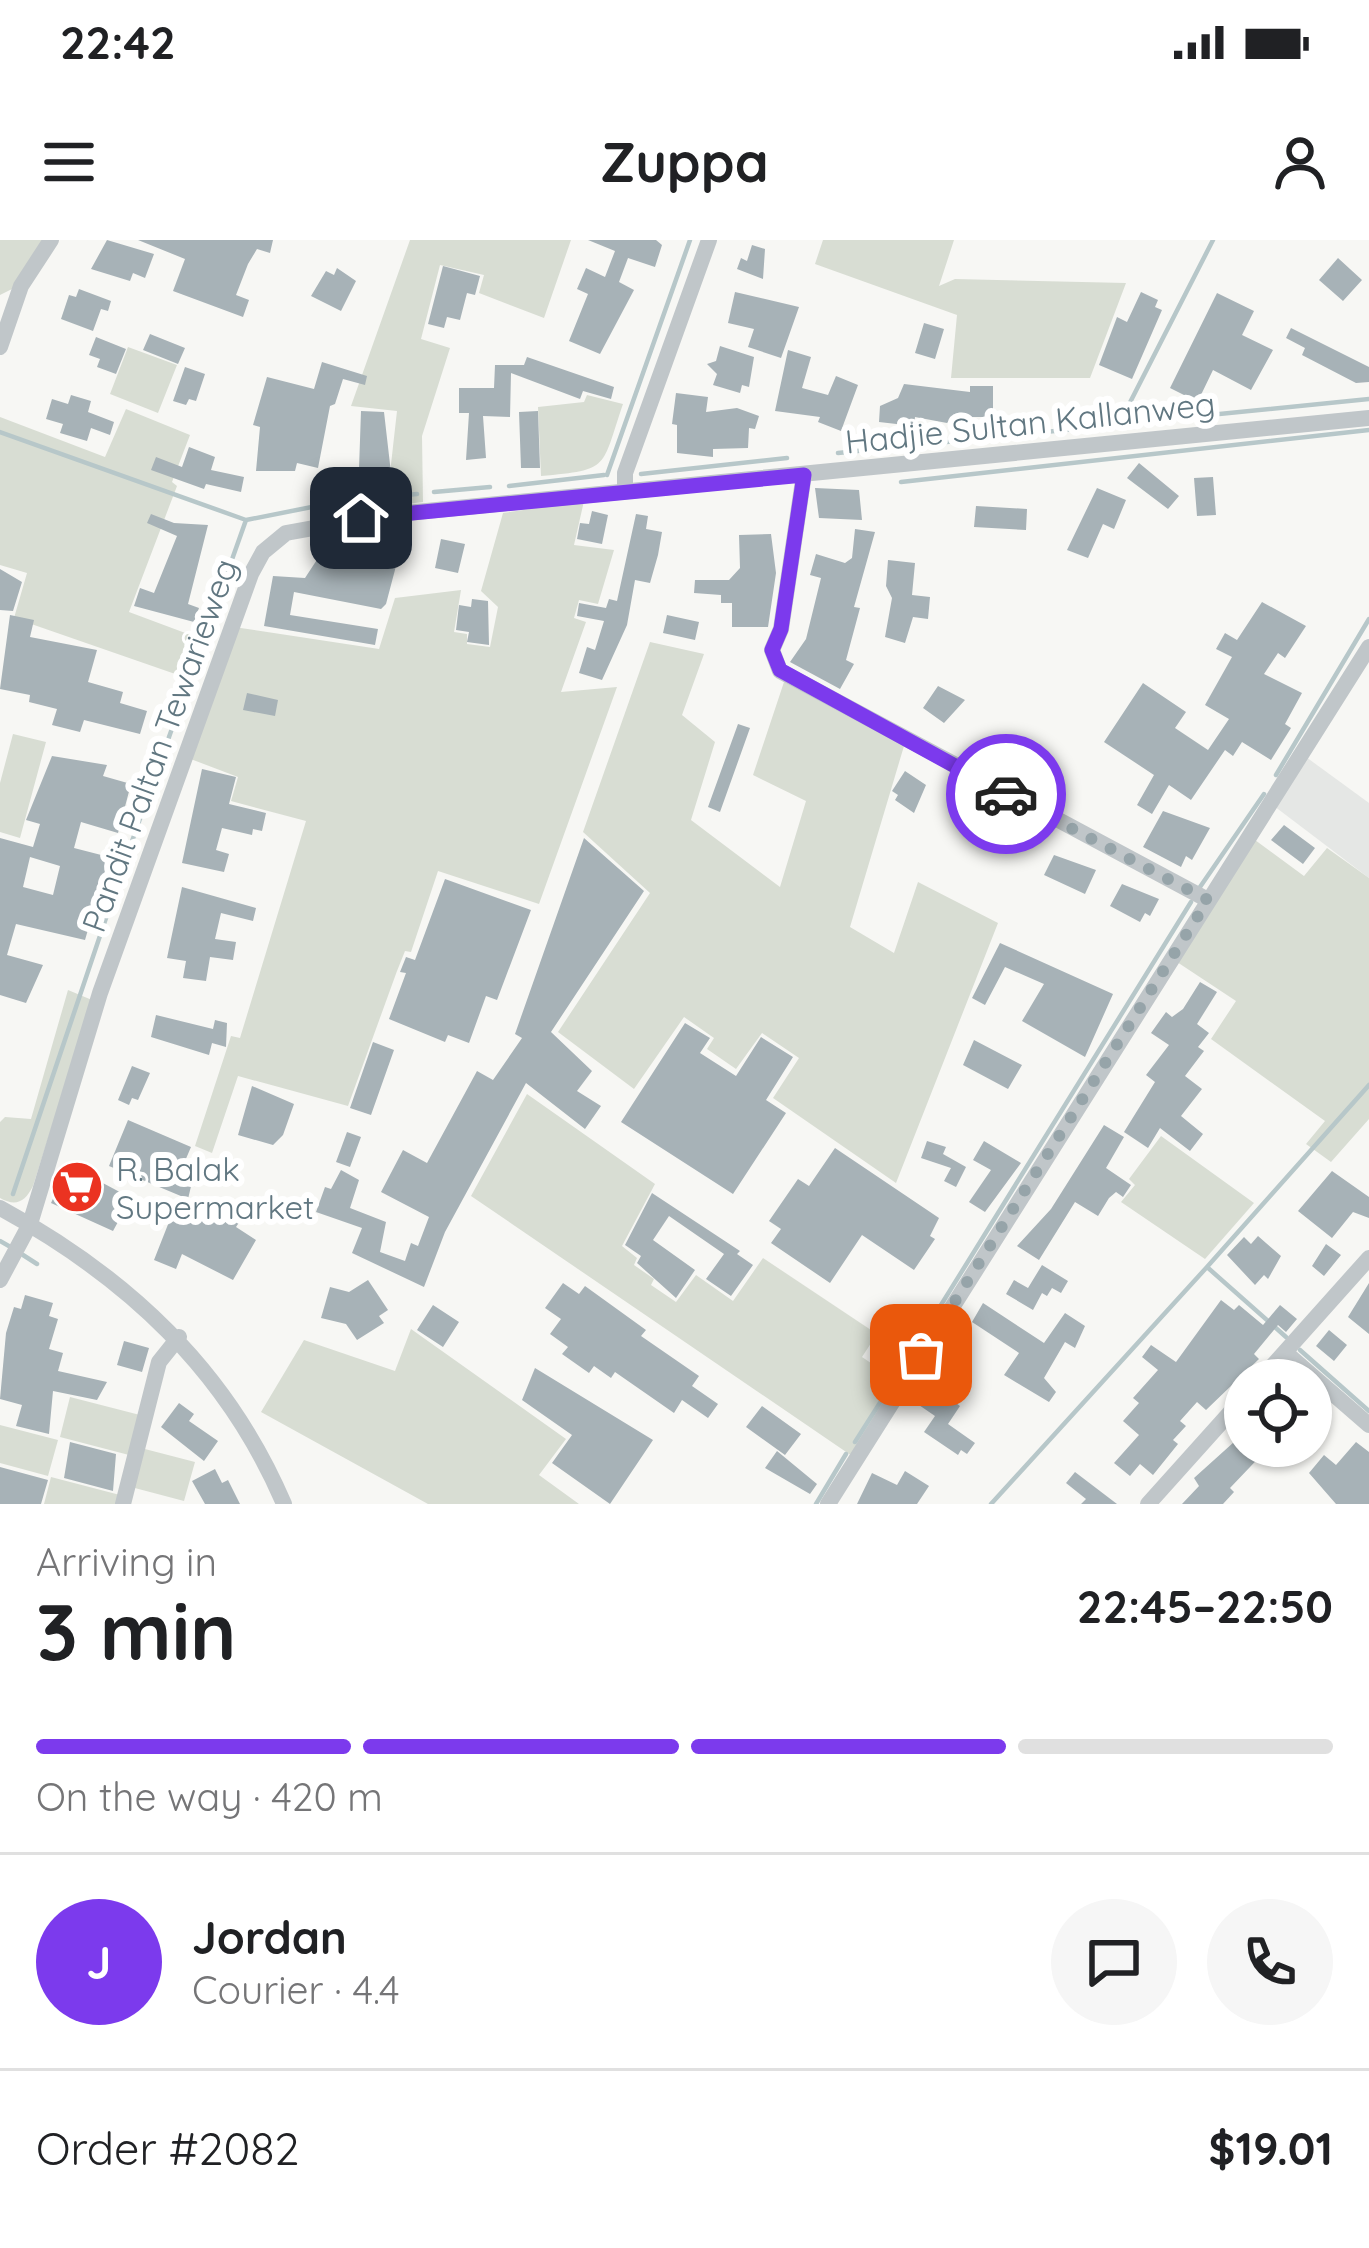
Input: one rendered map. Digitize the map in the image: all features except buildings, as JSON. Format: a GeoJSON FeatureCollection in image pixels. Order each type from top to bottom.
{"type":"FeatureCollection","features":[{"type":"Feature","properties":{"kind":"street"},"geometry":{"type":"LineString","coordinates":[[0,347],[21,286],[51,240]]}},
{"type":"Feature","properties":{"kind":"street"},"geometry":{"type":"LineString","coordinates":[[625,490],[625,473],[709,240]]}},
{"type":"Feature","properties":{"kind":"street","name":"Hadjie Sultan Kallanweg"},"geometry":{"type":"LineString","coordinates":[[625,490],[1369,418]]}},
{"type":"Feature","properties":{"kind":"street"},"geometry":{"type":"LineString","coordinates":[[804,475],[781,629],[772,650],[780,670],[1208,900]]}},
{"type":"Feature","properties":{"kind":"street","name":"Pandit Paltan Tewarieweg"},"geometry":{"type":"LineString","coordinates":[[0,1280],[30,1224],[107,972],[224,638],[263,552],[305,526],[625,490]]}},
{"type":"Feature","properties":{"kind":"street"},"geometry":{"type":"LineString","coordinates":[[828,1504],[1369,647]]}},
{"type":"Feature","properties":{"kind":"street"},"geometry":{"type":"LineString","coordinates":[[0,1208],[101,1270],[178,1337],[244,1424],[284,1504]]}},
{"type":"Feature","properties":{"kind":"street"},"geometry":{"type":"LineString","coordinates":[[1280,1359],[1369,1258]]}},
{"type":"Feature","properties":{"kind":"street"},"geometry":{"type":"LineString","coordinates":[[123,1504],[159,1362],[178,1337]]}},
{"type":"Feature","properties":{"kind":"street"},"geometry":{"type":"LineString","coordinates":[[1286,1353],[1369,1425]]}},
{"type":"Feature","properties":{"kind":"street"},"geometry":{"type":"LineString","coordinates":[[1148,1504],[1224,1419]]}},
{"type":"Feature","properties":{"kind":"shaded area"},"geometry":{"type":"Polygon","coordinates":[[[0,240],[43,240],[12,289],[0,295],[0,240]]]}},
{"type":"Feature","properties":{"kind":"shaded area"},"geometry":{"type":"Polygon","coordinates":[[[410,240],[571,240],[544,318],[479,293],[484,275],[440,265],[421,339],[450,348],[422,436],[423,502],[341,512],[337,476],[389,482],[397,411],[351,406],[410,240]]]}},
{"type":"Feature","properties":{"kind":"shaded area"},"geometry":{"type":"Polygon","coordinates":[[[823,240],[954,240],[939,286],[955,279],[1126,283],[1090,378],[951,378],[957,315],[815,264],[823,240]]]}},
{"type":"Feature","properties":{"kind":"shaded area"},"geometry":{"type":"Polygon","coordinates":[[[128,347],[177,365],[158,413],[110,394],[128,347]]]}},
{"type":"Feature","properties":{"kind":"shaded area"},"geometry":{"type":"Polygon","coordinates":[[[587,395],[623,404],[606,453],[592,467],[541,476],[538,407],[584,402],[587,395]]]}},
{"type":"Feature","properties":{"kind":"shaded area"},"geometry":{"type":"Polygon","coordinates":[[[126,409],[190,435],[172,482],[177,486],[129,612],[196,637],[181,676],[14,618],[27,573],[0,565],[0,417],[105,457],[126,409]]]}},
{"type":"Feature","properties":{"kind":"shaded area"},"geometry":{"type":"Polygon","coordinates":[[[584,501],[574,545],[614,550],[598,604],[579,600],[574,618],[586,622],[561,692],[617,687],[539,904],[438,871],[411,952],[405,951],[348,1106],[238,1076],[212,1153],[195,1146],[231,1036],[240,1038],[306,821],[231,801],[238,777],[188,758],[234,627],[379,649],[395,598],[461,590],[454,632],[467,634],[467,644],[490,647],[498,607],[481,591],[503,513],[584,501]]]}},
{"type":"Feature","properties":{"kind":"shaded area"},"geometry":{"type":"Polygon","coordinates":[[[650,642],[704,654],[682,715],[715,742],[691,820],[780,887],[806,801],[753,775],[784,682],[904,746],[850,927],[894,953],[918,882],[998,923],[896,1183],[773,1098],[799,1058],[762,1033],[736,1069],[707,1049],[714,1038],[684,1017],[634,1089],[558,1032],[650,893],[583,832],[650,642]]]}},
{"type":"Feature","properties":{"kind":"shaded area"},"geometry":{"type":"Polygon","coordinates":[[[13,734],[46,742],[20,838],[0,832],[0,783],[13,734]]]}},
{"type":"Feature","properties":{"kind":"shaded area"},"geometry":{"type":"Polygon","coordinates":[[[1306,757],[1369,803],[1369,878],[1274,806],[1306,757]]]}},
{"type":"Feature","properties":{"kind":"shaded area"},"geometry":{"type":"Polygon","coordinates":[[[1255,840],[1304,876],[1327,848],[1369,878],[1369,1119],[1331,1162],[1306,1144],[1325,1121],[1211,1039],[1236,1001],[1177,962],[1255,840]]]}},
{"type":"Feature","properties":{"kind":"shaded area"},"geometry":{"type":"Polygon","coordinates":[[[68,990],[92,1000],[33,1186],[23,1199],[11,1202],[0,1198],[0,1122],[5,1117],[31,1119],[68,990]]]}},
{"type":"Feature","properties":{"kind":"shaded area"},"geometry":{"type":"Polygon","coordinates":[[[527,1094],[655,1184],[622,1246],[637,1258],[634,1265],[654,1279],[651,1285],[676,1302],[696,1275],[733,1301],[763,1258],[877,1334],[862,1357],[899,1382],[852,1456],[471,1196],[527,1094]]]}},
{"type":"Feature","properties":{"kind":"shaded area"},"geometry":{"type":"Polygon","coordinates":[[[1161,1136],[1254,1203],[1205,1259],[1121,1202],[1135,1185],[1129,1179],[1161,1136]]]}},
{"type":"Feature","properties":{"kind":"shaded area"},"geometry":{"type":"Polygon","coordinates":[[[411,1329],[566,1439],[539,1475],[579,1504],[428,1504],[261,1412],[304,1340],[395,1371],[411,1329]]]}},
{"type":"Feature","properties":{"kind":"shaded area"},"geometry":{"type":"Polygon","coordinates":[[[70,1397],[140,1415],[129,1455],[60,1437],[70,1397]]]}},
{"type":"Feature","properties":{"kind":"shaded area"},"geometry":{"type":"Polygon","coordinates":[[[0,1425],[58,1440],[48,1476],[0,1463],[0,1425]]]}},
{"type":"Feature","properties":{"kind":"shaded area"},"geometry":{"type":"Polygon","coordinates":[[[141,1448],[195,1462],[184,1501],[131,1487],[141,1448]]]}},
{"type":"Feature","properties":{"kind":"shaded area"},"geometry":{"type":"Polygon","coordinates":[[[51,1477],[120,1495],[118,1504],[44,1504],[51,1477]]]}},
{"type":"Feature","properties":{"kind":"waterway"},"geometry":{"type":"LineString","coordinates":[[607,475],[690,240]]}},
{"type":"Feature","properties":{"kind":"waterway"},"geometry":{"type":"LineString","coordinates":[[1120,422],[1213,240]]}},
{"type":"Feature","properties":{"kind":"waterway"},"geometry":{"type":"LineString","coordinates":[[1109,425],[1369,399]]}},
{"type":"Feature","properties":{"kind":"waterway"},"geometry":{"type":"LineString","coordinates":[[838,453],[1094,427]]}},
{"type":"Feature","properties":{"kind":"waterway"},"geometry":{"type":"LineString","coordinates":[[901,482],[1369,430]]}},
{"type":"Feature","properties":{"kind":"waterway"},"geometry":{"type":"LineString","coordinates":[[0,432],[246,520],[114,892]]}},
{"type":"Feature","properties":{"kind":"waterway"},"geometry":{"type":"LineString","coordinates":[[641,474],[787,458]]}},
{"type":"Feature","properties":{"kind":"waterway"},"geometry":{"type":"LineString","coordinates":[[509,486],[604,475]]}},
{"type":"Feature","properties":{"kind":"waterway"},"geometry":{"type":"LineString","coordinates":[[434,492],[490,487]]}},
{"type":"Feature","properties":{"kind":"waterway"},"geometry":{"type":"LineString","coordinates":[[340,501],[417,494]]}},
{"type":"Feature","properties":{"kind":"waterway"},"geometry":{"type":"LineString","coordinates":[[246,520],[327,504]]}},
{"type":"Feature","properties":{"kind":"waterway"},"geometry":{"type":"LineString","coordinates":[[1276,775],[1369,619]]}},
{"type":"Feature","properties":{"kind":"waterway"},"geometry":{"type":"LineString","coordinates":[[1200,887],[1264,794]]}},
{"type":"Feature","properties":{"kind":"waterway"},"geometry":{"type":"LineString","coordinates":[[923,1334],[1191,902]]}},
{"type":"Feature","properties":{"kind":"waterway"},"geometry":{"type":"LineString","coordinates":[[13,1194],[107,915]]}},
{"type":"Feature","properties":{"kind":"waterway"},"geometry":{"type":"LineString","coordinates":[[1207,1267],[1369,1085]]}},
{"type":"Feature","properties":{"kind":"waterway"},"geometry":{"type":"LineString","coordinates":[[0,1241],[14,1249]]}},
{"type":"Feature","properties":{"kind":"waterway"},"geometry":{"type":"LineString","coordinates":[[23,1255],[37,1264]]}},
{"type":"Feature","properties":{"kind":"waterway"},"geometry":{"type":"LineString","coordinates":[[991,1504],[1207,1267],[1286,1337]]}},
{"type":"Feature","properties":{"kind":"waterway"},"geometry":{"type":"LineString","coordinates":[[1300,1350],[1369,1411]]}},
{"type":"Feature","properties":{"kind":"waterway"},"geometry":{"type":"LineString","coordinates":[[855,1442],[911,1354]]}},
{"type":"Feature","properties":{"kind":"waterway"},"geometry":{"type":"LineString","coordinates":[[816,1504],[846,1454]]}},
{"type":"Feature","properties":{"kind":"way so far"},"geometry":{"type":"LineString","coordinates":[[921,1355],[1208,900],[1006,794]]}},
{"type":"Feature","properties":{"kind":"place","name":"R. Balak Supermarket"},"geometry":{"type":"Point","coordinates":[77,1187]}},
{"type":"Feature","properties":{"kind":"route"},"geometry":{"type":"LineString","coordinates":[[361,518],[804,475],[781,629],[772,650],[780,670],[1006,794]]}}]}
